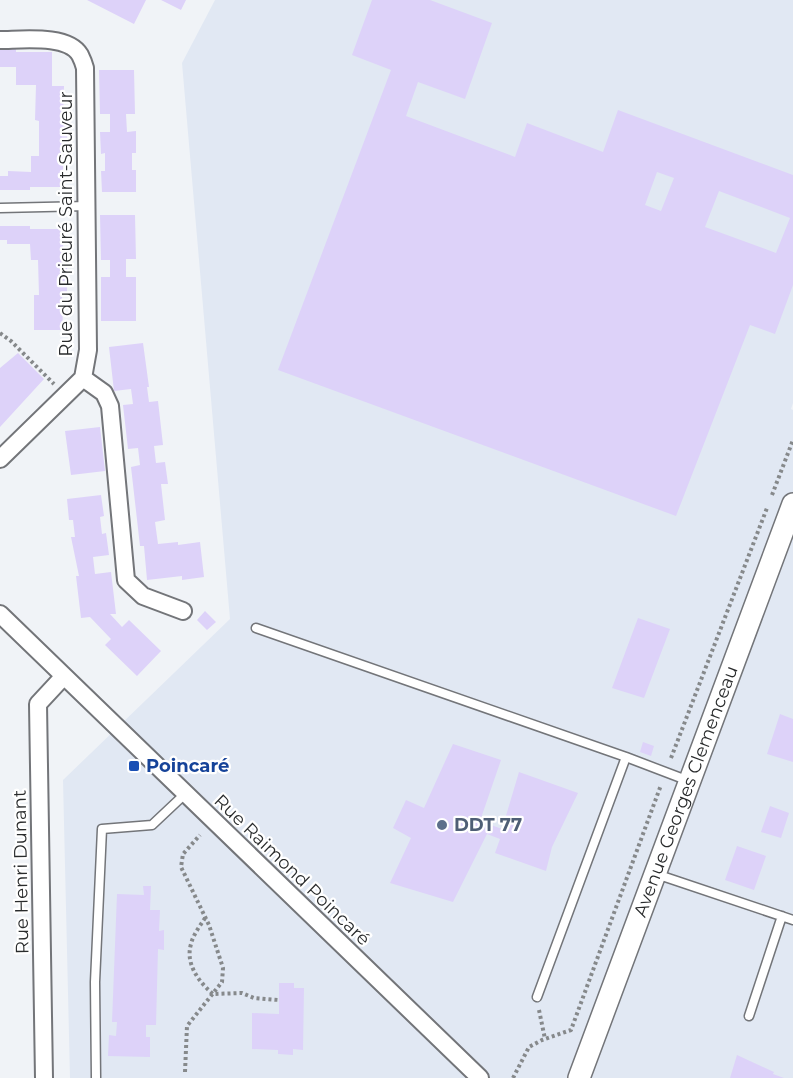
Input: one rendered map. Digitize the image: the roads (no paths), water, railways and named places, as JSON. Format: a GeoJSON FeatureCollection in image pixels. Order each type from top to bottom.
{"type":"FeatureCollection","features":[{"type":"Feature","properties":{"kind":"street","name":"Rue du Prieuré Saint-Sauveur"},"geometry":{"type":"LineString","coordinates":[[0,40],[54,40],[72,47],[80,54],[85,68],[88,350],[83,378],[104,393],[110,406],[126,580],[143,596],[183,612]]}},
{"type":"Feature","properties":{"kind":"street"},"geometry":{"type":"LineString","coordinates":[[0,459],[83,378]]}},
{"type":"Feature","properties":{"kind":"street","name":"Avenue Georges Clemenceau"},"geometry":{"type":"LineString","coordinates":[[579,1078],[793,504]]}},
{"type":"Feature","properties":{"kind":"street","name":"Rue Raimond Poincaré"},"geometry":{"type":"LineString","coordinates":[[0,614],[480,1078]]}},
{"type":"Feature","properties":{"kind":"street","name":"Rue Henri Dunant"},"geometry":{"type":"LineString","coordinates":[[44,1078],[38,704],[64,676]]}},
{"type":"Feature","properties":{"kind":"lane"},"geometry":{"type":"LineString","coordinates":[[0,208],[88,206]]}},
{"type":"Feature","properties":{"kind":"lane"},"geometry":{"type":"LineString","coordinates":[[256,628],[626,757],[690,782]]}},
{"type":"Feature","properties":{"kind":"lane"},"geometry":{"type":"LineString","coordinates":[[537,998],[626,757]]}},
{"type":"Feature","properties":{"kind":"lane"},"geometry":{"type":"LineString","coordinates":[[96,1078],[95,982],[102,829],[152,825],[186,793]]}},
{"type":"Feature","properties":{"kind":"lane"},"geometry":{"type":"LineString","coordinates":[[655,874],[793,920]]}},
{"type":"Feature","properties":{"kind":"lane"},"geometry":{"type":"LineString","coordinates":[[749,1016],[782,916]]}},
{"type":"Feature","properties":{"kind":"place","name":"Poincaré"},"geometry":{"type":"Point","coordinates":[134,766]}},
{"type":"Feature","properties":{"kind":"place","name":"DDT 77"},"geometry":{"type":"Point","coordinates":[442,825]}}]}
